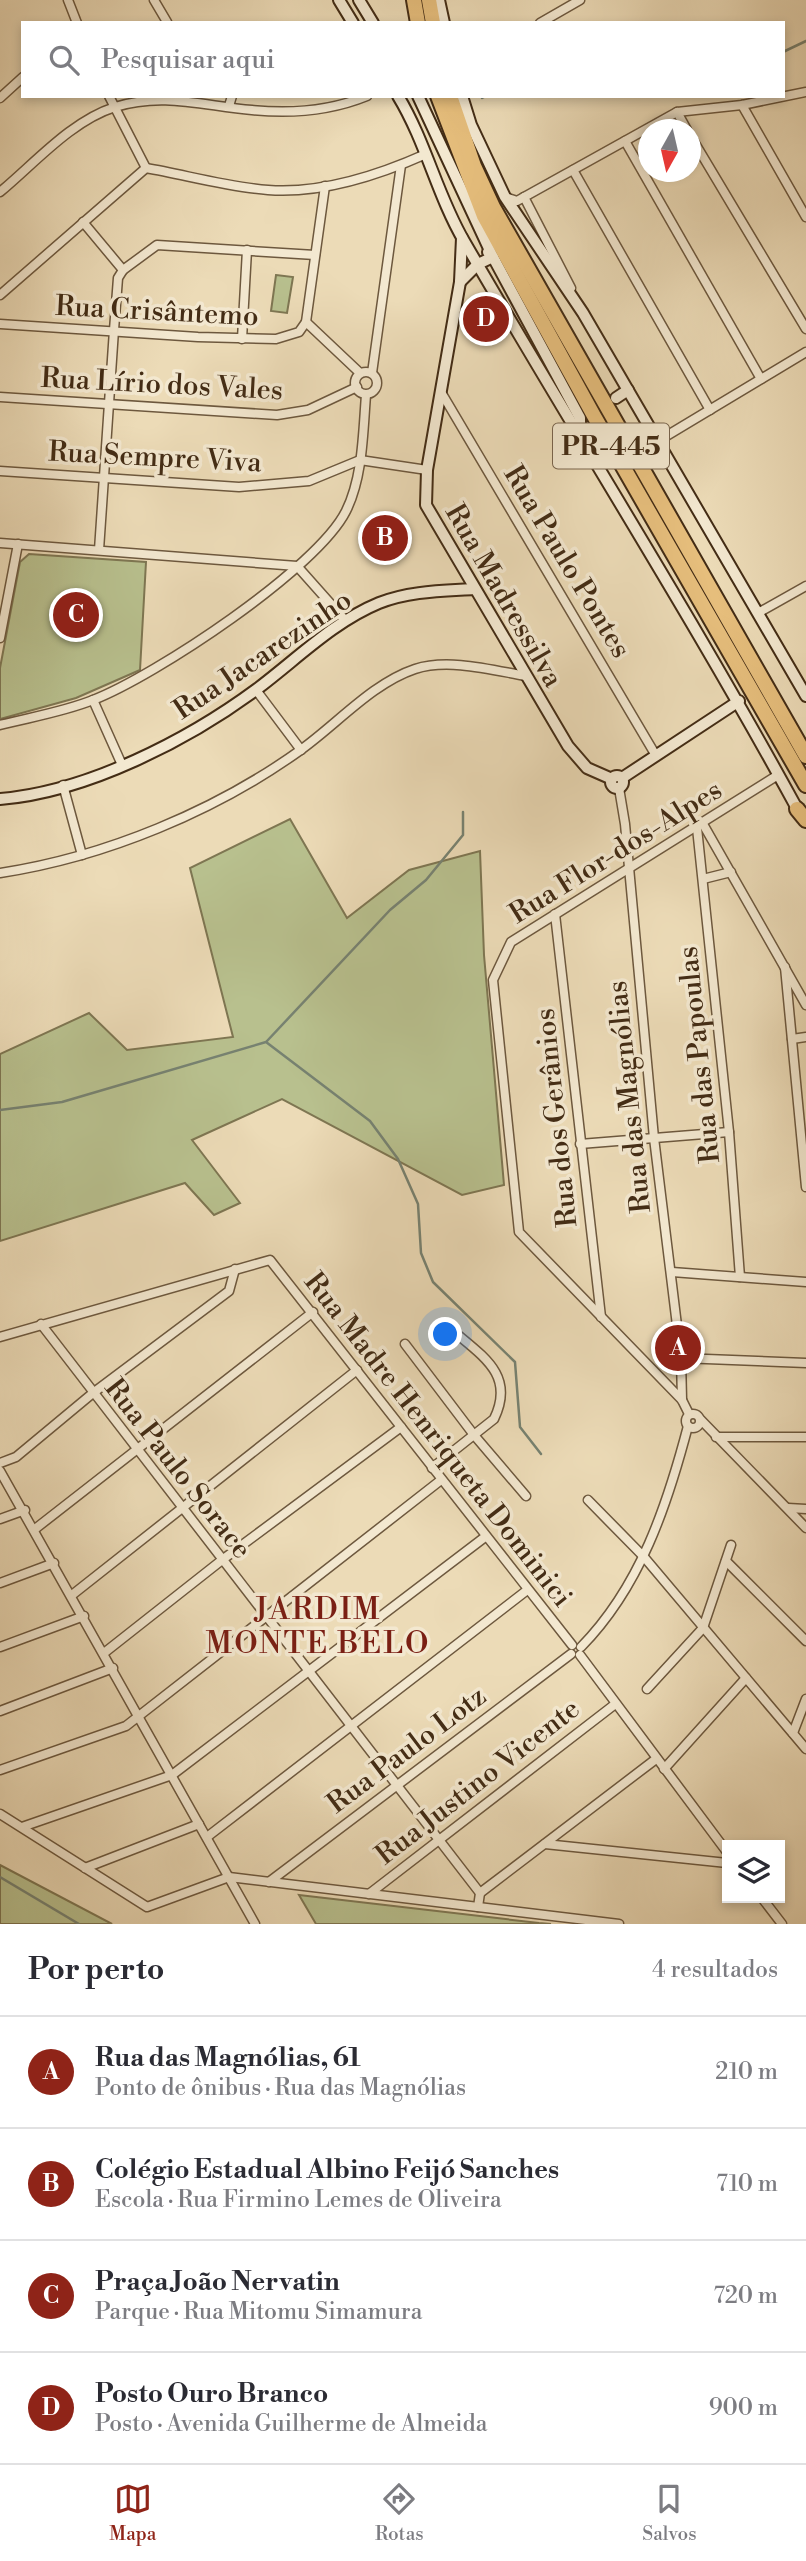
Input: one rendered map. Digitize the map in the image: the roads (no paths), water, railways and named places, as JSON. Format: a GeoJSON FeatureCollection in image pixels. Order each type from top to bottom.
{"type":"FeatureCollection","features":[{"type":"Feature","properties":{"kind":"highway"},"geometry":{"type":"LineString","coordinates":[[414,0],[417,21]]}},
{"type":"Feature","properties":{"kind":"highway"},"geometry":{"type":"LineString","coordinates":[[429,0],[433,21]]}},
{"type":"Feature","properties":{"kind":"highway","name":"PR-445"},"geometry":{"type":"LineString","coordinates":[[439,98],[484,216],[594,416],[806,785]]}},
{"type":"Feature","properties":{"kind":"highway","name":"PR-445"},"geometry":{"type":"LineString","coordinates":[[451,98],[474,166],[493,207],[806,756]]}},
{"type":"Feature","properties":{"kind":"street"},"geometry":{"type":"LineString","coordinates":[[68,0],[76,21]]}},
{"type":"Feature","properties":{"kind":"street"},"geometry":{"type":"LineString","coordinates":[[154,0],[166,21]]}},
{"type":"Feature","properties":{"kind":"street"},"geometry":{"type":"LineString","coordinates":[[339,0],[352,21]]}},
{"type":"Feature","properties":{"kind":"street"},"geometry":{"type":"LineString","coordinates":[[359,0],[372,21]]}},
{"type":"Feature","properties":{"kind":"street"},"geometry":{"type":"LineString","coordinates":[[439,0],[444,21]]}},
{"type":"Feature","properties":{"kind":"street"},"geometry":{"type":"LineString","coordinates":[[543,21],[580,0]]}},
{"type":"Feature","properties":{"kind":"street"},"geometry":{"type":"LineString","coordinates":[[0,98],[21,79]]}},
{"type":"Feature","properties":{"kind":"street"},"geometry":{"type":"LineString","coordinates":[[785,97],[805,94]]}},
{"type":"Feature","properties":{"kind":"street"},"geometry":{"type":"LineString","coordinates":[[109,98],[146,168]]}},
{"type":"Feature","properties":{"kind":"street"},"geometry":{"type":"LineString","coordinates":[[229,106],[231,98]]}},
{"type":"Feature","properties":{"kind":"street"},"geometry":{"type":"LineString","coordinates":[[0,192],[79,125],[113,107],[150,99],[187,99],[297,113],[348,104],[362,98]]}},
{"type":"Feature","properties":{"kind":"street"},"geometry":{"type":"LineString","coordinates":[[399,98],[462,238],[580,422],[803,818]]}},
{"type":"Feature","properties":{"kind":"street","name":"PR-445"},"geometry":{"type":"LineString","coordinates":[[419,98],[493,257],[580,422]]}},
{"type":"Feature","properties":{"kind":"street"},"geometry":{"type":"LineString","coordinates":[[464,98],[471,125],[505,197],[583,313]]}},
{"type":"Feature","properties":{"kind":"street"},"geometry":{"type":"LineString","coordinates":[[505,197],[517,201],[677,112],[782,98]]}},
{"type":"Feature","properties":{"kind":"street"},"geometry":{"type":"LineString","coordinates":[[742,105],[806,217]]}},
{"type":"Feature","properties":{"kind":"street"},"geometry":{"type":"LineString","coordinates":[[677,112],[681,119]]}},
{"type":"Feature","properties":{"kind":"street"},"geometry":{"type":"LineString","coordinates":[[625,141],[761,379]]}},
{"type":"Feature","properties":{"kind":"street"},"geometry":{"type":"LineString","coordinates":[[701,152],[806,329]]}},
{"type":"Feature","properties":{"kind":"street"},"geometry":{"type":"LineString","coordinates":[[146,168],[269,190],[325,186],[401,165],[426,154]]}},
{"type":"Feature","properties":{"kind":"street"},"geometry":{"type":"LineString","coordinates":[[372,373],[401,165]]}},
{"type":"Feature","properties":{"kind":"street"},"geometry":{"type":"LineString","coordinates":[[0,295],[146,168]]}},
{"type":"Feature","properties":{"kind":"street"},"geometry":{"type":"LineString","coordinates":[[573,170],[710,410]]}},
{"type":"Feature","properties":{"kind":"street"},"geometry":{"type":"LineString","coordinates":[[325,186],[306,322],[360,373]]}},
{"type":"Feature","properties":{"kind":"street"},"geometry":{"type":"LineString","coordinates":[[524,197],[583,313],[806,696]]}},
{"type":"Feature","properties":{"kind":"street"},"geometry":{"type":"LineString","coordinates":[[83,222],[123,270]]}},
{"type":"Feature","properties":{"kind":"street"},"geometry":{"type":"LineString","coordinates":[[460,282],[478,264],[493,257],[473,230],[463,233],[462,238]]}},
{"type":"Feature","properties":{"kind":"street","name":"Rua Madressilva"},"geometry":{"type":"LineString","coordinates":[[462,238],[460,282],[424,491],[428,510],[568,746],[587,768],[618,782]]}},
{"type":"Feature","properties":{"kind":"street"},"geometry":{"type":"LineString","coordinates":[[99,550],[118,278],[123,270],[157,245],[315,255]]}},
{"type":"Feature","properties":{"kind":"street"},"geometry":{"type":"LineString","coordinates":[[242,339],[247,250]]}},
{"type":"Feature","properties":{"kind":"street","name":"Rua Crisântemo"},"geometry":{"type":"LineString","coordinates":[[0,324],[242,339],[289,337],[299,332],[306,322]]}},
{"type":"Feature","properties":{"kind":"street"},"geometry":{"type":"LineString","coordinates":[[658,441],[806,352]]}},
{"type":"Feature","properties":{"kind":"street"},"geometry":{"type":"LineString","coordinates":[[0,725],[93,700],[184,651],[324,543],[347,510],[360,460],[366,396],[374,389],[376,380],[372,373],[366,370],[360,373]]}},
{"type":"Feature","properties":{"kind":"street"},"geometry":{"type":"LineString","coordinates":[[360,373],[357,387],[359,393],[366,396]]}},
{"type":"Feature","properties":{"kind":"street","name":"Rua Lírio dos Vales"},"geometry":{"type":"LineString","coordinates":[[0,397],[109,406],[290,414],[334,400],[357,387]]}},
{"type":"Feature","properties":{"kind":"street"},"geometry":{"type":"LineString","coordinates":[[616,398],[628,390]]}},
{"type":"Feature","properties":{"kind":"street","name":"Rua Paulo Pontes"},"geometry":{"type":"LineString","coordinates":[[441,392],[655,754]]}},
{"type":"Feature","properties":{"kind":"street"},"geometry":{"type":"LineString","coordinates":[[360,460],[427,470]]}},
{"type":"Feature","properties":{"kind":"street","name":"Rua Sempre Viva"},"geometry":{"type":"LineString","coordinates":[[0,471],[222,487],[262,486],[309,481],[360,460]]}},
{"type":"Feature","properties":{"kind":"street"},"geometry":{"type":"LineString","coordinates":[[0,542],[297,566],[345,620]]}},
{"type":"Feature","properties":{"kind":"street"},"geometry":{"type":"LineString","coordinates":[[0,638],[18,544]]}},
{"type":"Feature","properties":{"kind":"street"},"geometry":{"type":"LineString","coordinates":[[758,613],[806,586]]}},
{"type":"Feature","properties":{"kind":"street","name":"Rua Jacarezinho"},"geometry":{"type":"LineString","coordinates":[[0,799],[63,785],[122,765],[201,727],[256,690],[345,620],[393,598],[474,589]]}},
{"type":"Feature","properties":{"kind":"street"},"geometry":{"type":"LineString","coordinates":[[0,873],[82,855],[146,834],[247,784],[301,750],[384,686],[415,669],[447,665],[526,676]]}},
{"type":"Feature","properties":{"kind":"street"},"geometry":{"type":"LineString","coordinates":[[256,690],[301,750]]}},
{"type":"Feature","properties":{"kind":"street"},"geometry":{"type":"LineString","coordinates":[[93,700],[122,765]]}},
{"type":"Feature","properties":{"kind":"street"},"geometry":{"type":"LineString","coordinates":[[618,782],[655,754],[739,701]]}},
{"type":"Feature","properties":{"kind":"street","name":"Rua Flor-dos-Alpes"},"geometry":{"type":"LineString","coordinates":[[690,1414],[682,1400],[519,1232],[493,980],[511,942],[779,775]]}},
{"type":"Feature","properties":{"kind":"street","name":"Rua das Magnólias"},"geometry":{"type":"LineString","coordinates":[[618,782],[625,824],[627,870],[654,1138],[681,1358],[682,1400]]}},
{"type":"Feature","properties":{"kind":"street"},"geometry":{"type":"LineString","coordinates":[[63,785],[82,855]]}},
{"type":"Feature","properties":{"kind":"street"},"geometry":{"type":"LineString","coordinates":[[700,826],[731,872],[806,1005]]}},
{"type":"Feature","properties":{"kind":"street","name":"Rua das Papoulas"},"geometry":{"type":"LineString","coordinates":[[700,826],[740,1277]]}},
{"type":"Feature","properties":{"kind":"street"},"geometry":{"type":"LineString","coordinates":[[703,879],[731,872]]}},
{"type":"Feature","properties":{"kind":"street","name":"Rua dos Gerânios"},"geometry":{"type":"LineString","coordinates":[[555,914],[601,1317]]}},
{"type":"Feature","properties":{"kind":"street"},"geometry":{"type":"LineString","coordinates":[[785,967],[806,1187]]}},
{"type":"Feature","properties":{"kind":"street"},"geometry":{"type":"LineString","coordinates":[[792,1039],[806,1037]]}},
{"type":"Feature","properties":{"kind":"street"},"geometry":{"type":"LineString","coordinates":[[580,1144],[729,1132]]}},
{"type":"Feature","properties":{"kind":"street","name":"Rua Madre Henriqueta Dominici"},"geometry":{"type":"LineString","coordinates":[[235,1269],[270,1260],[313,1312],[526,1591],[576,1651],[722,1845]]}},
{"type":"Feature","properties":{"kind":"street"},"geometry":{"type":"LineString","coordinates":[[0,1337],[235,1269]]}},
{"type":"Feature","properties":{"kind":"street"},"geometry":{"type":"LineString","coordinates":[[0,1464],[16,1457],[93,1393],[229,1291],[235,1269]]}},
{"type":"Feature","properties":{"kind":"street"},"geometry":{"type":"LineString","coordinates":[[672,1272],[806,1282]]}},
{"type":"Feature","properties":{"kind":"street"},"geometry":{"type":"LineString","coordinates":[[35,1529],[313,1312]]}},
{"type":"Feature","properties":{"kind":"street","name":"Rua Paulo Sorace"},"geometry":{"type":"LineString","coordinates":[[41,1324],[480,1894]]}},
{"type":"Feature","properties":{"kind":"street"},"geometry":{"type":"LineString","coordinates":[[432,1468],[494,1419],[499,1408],[500,1380],[492,1364],[458,1335]]}},
{"type":"Feature","properties":{"kind":"street"},"geometry":{"type":"LineString","coordinates":[[405,1344],[474,1435],[526,1496]]}},
{"type":"Feature","properties":{"kind":"street"},"geometry":{"type":"LineString","coordinates":[[681,1358],[806,1363]]}},
{"type":"Feature","properties":{"kind":"street"},"geometry":{"type":"LineString","coordinates":[[72,1595],[357,1370]]}},
{"type":"Feature","properties":{"kind":"street"},"geometry":{"type":"LineString","coordinates":[[701,1420],[698,1427],[688,1426],[686,1420],[690,1414],[696,1414],[806,1528]]}},
{"type":"Feature","properties":{"kind":"street","name":"Rua Paulo Lotz"},"geometry":{"type":"LineString","coordinates":[[269,1882],[576,1651],[608,1620],[644,1557],[675,1474],[688,1426]]}},
{"type":"Feature","properties":{"kind":"street"},"geometry":{"type":"LineString","coordinates":[[104,1653],[222,1560],[401,1427]]}},
{"type":"Feature","properties":{"kind":"street"},"geometry":{"type":"LineString","coordinates":[[716,1437],[806,1437]]}},
{"type":"Feature","properties":{"kind":"street"},"geometry":{"type":"LineString","coordinates":[[0,1471],[25,1510],[255,1924]]}},
{"type":"Feature","properties":{"kind":"street"},"geometry":{"type":"LineString","coordinates":[[0,1770],[126,1726],[441,1480]]}},
{"type":"Feature","properties":{"kind":"street"},"geometry":{"type":"LineString","coordinates":[[588,1500],[644,1557],[806,1749]]}},
{"type":"Feature","properties":{"kind":"street"},"geometry":{"type":"LineString","coordinates":[[788,1508],[806,1509]]}},
{"type":"Feature","properties":{"kind":"street"},"geometry":{"type":"LineString","coordinates":[[0,1519],[25,1510]]}},
{"type":"Feature","properties":{"kind":"street"},"geometry":{"type":"LineString","coordinates":[[22,1827],[172,1775],[485,1537]]}},
{"type":"Feature","properties":{"kind":"street"},"geometry":{"type":"LineString","coordinates":[[647,1689],[703,1628],[730,1545]]}},
{"type":"Feature","properties":{"kind":"street"},"geometry":{"type":"LineString","coordinates":[[726,1561],[806,1641]]}},
{"type":"Feature","properties":{"kind":"street"},"geometry":{"type":"LineString","coordinates":[[0,1583],[54,1563]]}},
{"type":"Feature","properties":{"kind":"street"},"geometry":{"type":"LineString","coordinates":[[207,1837],[526,1591]]}},
{"type":"Feature","properties":{"kind":"street"},"geometry":{"type":"LineString","coordinates":[[0,1647],[84,1616]]}},
{"type":"Feature","properties":{"kind":"street"},"geometry":{"type":"LineString","coordinates":[[0,1711],[113,1668]]}},
{"type":"Feature","properties":{"kind":"street"},"geometry":{"type":"LineString","coordinates":[[664,1769],[746,1678]]}},
{"type":"Feature","properties":{"kind":"street"},"geometry":{"type":"LineString","coordinates":[[793,1733],[806,1699]]}},
{"type":"Feature","properties":{"kind":"street","name":"Rua Justino Vicente"},"geometry":{"type":"LineString","coordinates":[[369,1894],[614,1705]]}},
{"type":"Feature","properties":{"kind":"street"},"geometry":{"type":"LineString","coordinates":[[478,1907],[480,1894],[656,1759]]}},
{"type":"Feature","properties":{"kind":"street"},"geometry":{"type":"LineString","coordinates":[[0,1814],[147,1907],[229,1877],[619,1924]]}},
{"type":"Feature","properties":{"kind":"street"},"geometry":{"type":"LineString","coordinates":[[85,1868],[200,1824]]}},
{"type":"Feature","properties":{"kind":"street"},"geometry":{"type":"LineString","coordinates":[[545,1844],[722,1862]]}},
{"type":"Feature","properties":{"kind":"street"},"geometry":{"type":"LineString","coordinates":[[766,1903],[782,1924]]}},
{"type":"Feature","properties":{"kind":"waterway"},"geometry":{"type":"LineString","coordinates":[[785,51],[806,41]]}},
{"type":"Feature","properties":{"kind":"waterway"},"geometry":{"type":"LineString","coordinates":[[267,1041],[390,910],[426,880],[463,835],[463,812]]}},
{"type":"Feature","properties":{"kind":"waterway"},"geometry":{"type":"LineString","coordinates":[[0,1110],[62,1102],[266,1042],[370,1121],[398,1159],[418,1204],[421,1253],[433,1282],[515,1362],[520,1427],[541,1454]]}},
{"type":"Feature","properties":{"kind":"waterway"},"geometry":{"type":"LineString","coordinates":[[0,1877],[79,1924]]}},
{"type":"Feature","properties":{"kind":"place","name":"Posto Ouro Branco"},"geometry":{"type":"Point","coordinates":[486,319]}},
{"type":"Feature","properties":{"kind":"place","name":"Colégio Estadual Albino Feijó Sanches"},"geometry":{"type":"Point","coordinates":[385,538]}},
{"type":"Feature","properties":{"kind":"place","name":"Praça João Nervatin"},"geometry":{"type":"Point","coordinates":[76,615]}},
{"type":"Feature","properties":{"kind":"place","name":"Rua das Magnólias, 61"},"geometry":{"type":"Point","coordinates":[678,1348]}},
{"type":"Feature","properties":{"kind":"district","name":"JARDIM MONTE BELO"},"geometry":{"type":"Point","coordinates":[318,1626]}}]}
